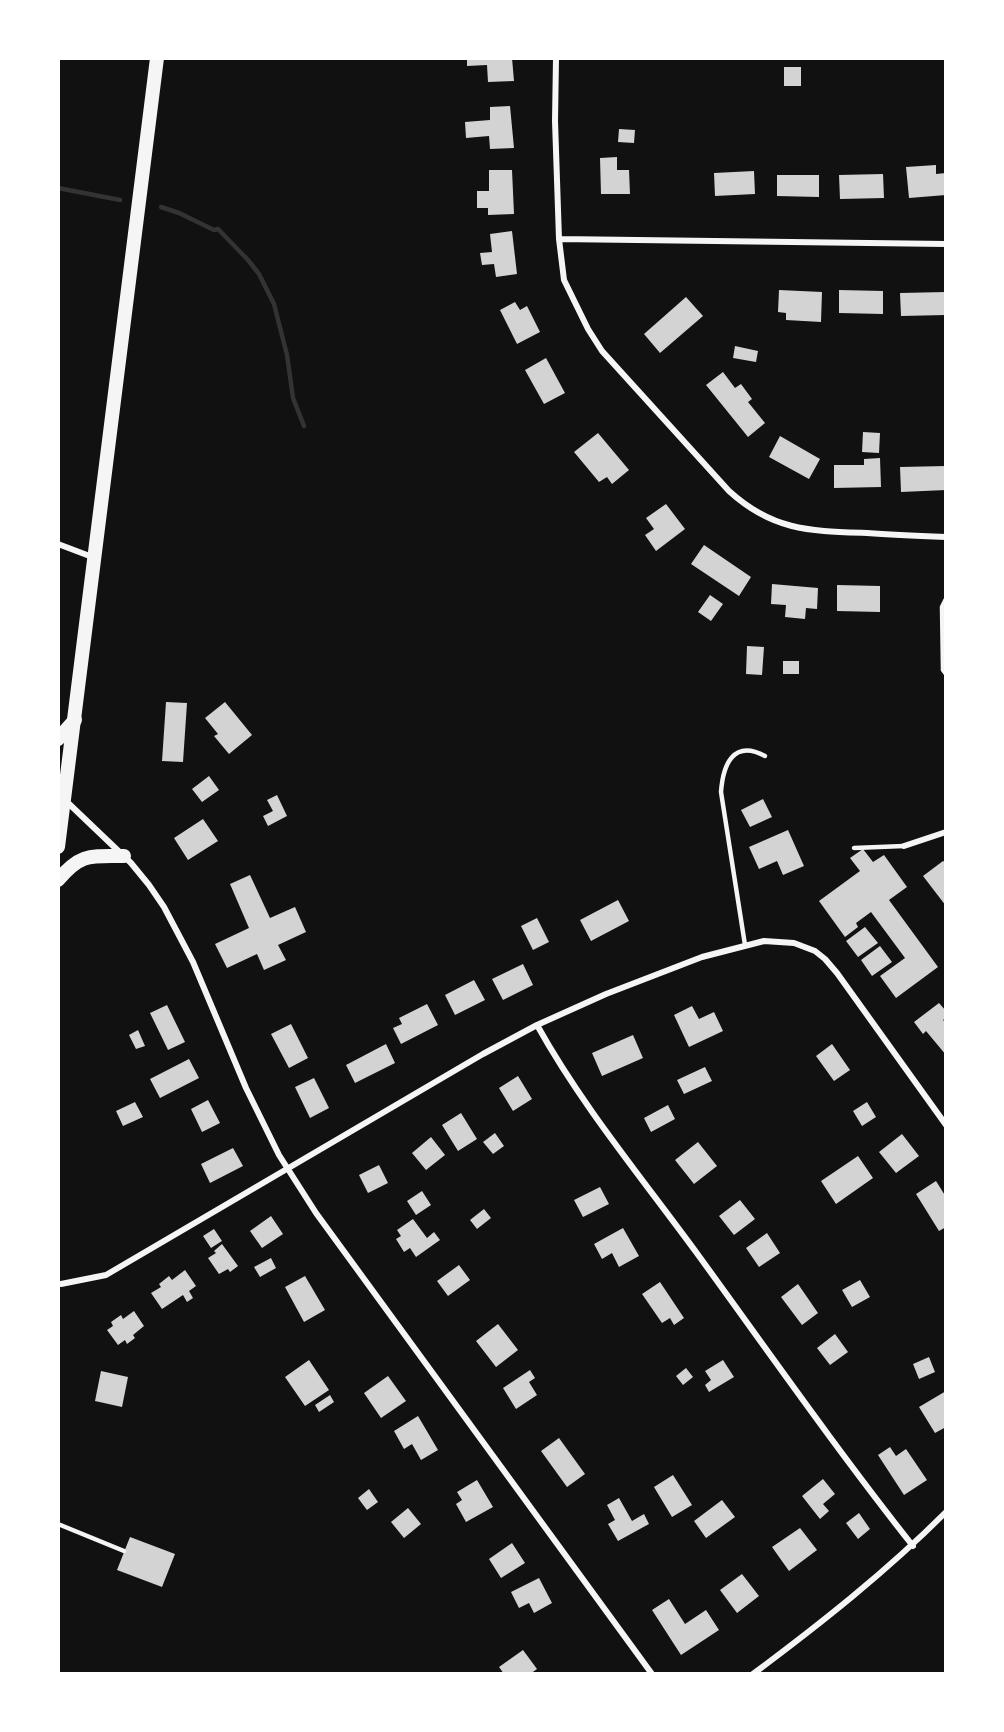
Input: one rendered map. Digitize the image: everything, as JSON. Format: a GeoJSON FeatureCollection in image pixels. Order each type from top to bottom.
{"type":"FeatureCollection","features":[{"type":"Feature","properties":{"kind":"main road"},"geometry":{"type":"LineString","coordinates":[[58,847],[61,797],[75,720],[96,559],[157,58]]}},
{"type":"Feature","properties":{"kind":"main road"},"geometry":{"type":"LineString","coordinates":[[58,739],[75,720]]}},
{"type":"Feature","properties":{"kind":"main road"},"geometry":{"type":"LineString","coordinates":[[58,880],[72,864],[88,857],[124,856]]}},
{"type":"Feature","properties":{"kind":"street"},"geometry":{"type":"LineString","coordinates":[[556,58],[555,121],[559,239],[564,280],[588,329],[602,351],[741,501],[769,519],[809,531],[945,537]]}},
{"type":"Feature","properties":{"kind":"street"},"geometry":{"type":"LineString","coordinates":[[559,239],[945,244]]}},
{"type":"Feature","properties":{"kind":"street"},"geometry":{"type":"LineString","coordinates":[[58,544],[96,559]]}},
{"type":"Feature","properties":{"kind":"street"},"geometry":{"type":"LineString","coordinates":[[61,797],[124,856],[149,885],[193,962],[246,1088],[287,1168],[316,1213],[652,1674]]}},
{"type":"Feature","properties":{"kind":"street"},"geometry":{"type":"LineString","coordinates":[[904,846],[945,832]]}},
{"type":"Feature","properties":{"kind":"street"},"geometry":{"type":"LineString","coordinates":[[61,1284],[106,1275],[483,1054],[537,1025],[606,994],[702,957],[764,941],[794,943],[815,951],[825,959],[945,1125]]}},
{"type":"Feature","properties":{"kind":"street"},"geometry":{"type":"LineString","coordinates":[[537,1025],[551,1051],[586,1102],[828,1435],[913,1546]]}},
{"type":"Feature","properties":{"kind":"street"},"geometry":{"type":"LineString","coordinates":[[753,1674],[853,1598],[913,1546],[945,1512]]}},
{"type":"Feature","properties":{"kind":"lane"},"geometry":{"type":"LineString","coordinates":[[945,599],[942,607],[943,670],[945,674]]}},
{"type":"Feature","properties":{"kind":"lane"},"geometry":{"type":"LineString","coordinates":[[745,945],[722,792],[722,775],[731,758],[738,753],[747,750],[765,756]]}},
{"type":"Feature","properties":{"kind":"lane"},"geometry":{"type":"LineString","coordinates":[[854,848],[904,846]]}},
{"type":"Feature","properties":{"kind":"lane"},"geometry":{"type":"LineString","coordinates":[[58,1524],[124,1551]]}},
{"type":"Feature","properties":{"kind":"building"},"geometry":{"type":"Polygon","coordinates":[[[467,58],[512,58],[514,81],[488,82],[487,65],[467,66],[467,58]]]}},
{"type":"Feature","properties":{"kind":"building"},"geometry":{"type":"Polygon","coordinates":[[[784,67],[801,67],[801,86],[784,86],[784,67]]]}},
{"type":"Feature","properties":{"kind":"building"},"geometry":{"type":"Polygon","coordinates":[[[510,106],[514,148],[490,149],[489,136],[466,138],[465,122],[490,120],[490,107],[510,106]]]}},
{"type":"Feature","properties":{"kind":"building"},"geometry":{"type":"Polygon","coordinates":[[[619,129],[635,130],[634,143],[618,142],[619,129]]]}},
{"type":"Feature","properties":{"kind":"building"},"geometry":{"type":"Polygon","coordinates":[[[617,157],[617,170],[629,170],[630,194],[601,194],[600,158],[617,157]]]}},
{"type":"Feature","properties":{"kind":"building"},"geometry":{"type":"Polygon","coordinates":[[[936,165],[936,174],[946,173],[946,195],[909,198],[906,167],[936,165]]]}},
{"type":"Feature","properties":{"kind":"building"},"geometry":{"type":"Polygon","coordinates":[[[489,170],[512,170],[514,214],[488,215],[488,208],[477,208],[477,191],[489,191],[489,170]]]}},
{"type":"Feature","properties":{"kind":"building"},"geometry":{"type":"Polygon","coordinates":[[[754,171],[755,194],[715,196],[714,173],[754,171]]]}},
{"type":"Feature","properties":{"kind":"building"},"geometry":{"type":"Polygon","coordinates":[[[883,174],[884,198],[840,199],[839,175],[883,174]]]}},
{"type":"Feature","properties":{"kind":"building"},"geometry":{"type":"Polygon","coordinates":[[[777,175],[819,175],[819,197],[777,196],[777,175]]]}},
{"type":"Feature","properties":{"kind":"building"},"geometry":{"type":"Polygon","coordinates":[[[512,231],[517,274],[496,277],[494,264],[482,265],[480,253],[492,252],[490,234],[512,231]]]}},
{"type":"Feature","properties":{"kind":"building"},"geometry":{"type":"Polygon","coordinates":[[[779,290],[822,292],[821,322],[786,320],[786,313],[778,312],[779,290]]]}},
{"type":"Feature","properties":{"kind":"building"},"geometry":{"type":"Polygon","coordinates":[[[839,290],[883,291],[883,314],[839,313],[839,290]]]}},
{"type":"Feature","properties":{"kind":"building"},"geometry":{"type":"Polygon","coordinates":[[[946,292],[946,315],[901,316],[900,293],[946,292]]]}},
{"type":"Feature","properties":{"kind":"building"},"geometry":{"type":"Polygon","coordinates":[[[686,297],[703,316],[660,353],[644,334],[686,297]]]}},
{"type":"Feature","properties":{"kind":"building"},"geometry":{"type":"Polygon","coordinates":[[[515,302],[520,310],[527,306],[540,332],[517,344],[500,310],[515,302]]]}},
{"type":"Feature","properties":{"kind":"building"},"geometry":{"type":"Polygon","coordinates":[[[735,346],[758,351],[756,362],[733,358],[735,346]]]}},
{"type":"Feature","properties":{"kind":"building"},"geometry":{"type":"Polygon","coordinates":[[[546,358],[565,393],[544,404],[525,370],[546,358]]]}},
{"type":"Feature","properties":{"kind":"building"},"geometry":{"type":"Polygon","coordinates":[[[723,372],[735,388],[741,384],[752,399],[748,402],[765,423],[748,437],[706,385],[723,372]]]}},
{"type":"Feature","properties":{"kind":"building"},"geometry":{"type":"Polygon","coordinates":[[[863,432],[880,433],[879,453],[862,452],[863,432]]]}},
{"type":"Feature","properties":{"kind":"building"},"geometry":{"type":"Polygon","coordinates":[[[598,433],[629,470],[612,484],[607,477],[599,482],[574,452],[598,433]]]}},
{"type":"Feature","properties":{"kind":"building"},"geometry":{"type":"Polygon","coordinates":[[[780,436],[820,459],[809,479],[769,457],[780,436]]]}},
{"type":"Feature","properties":{"kind":"building"},"geometry":{"type":"Polygon","coordinates":[[[880,458],[881,487],[834,488],[834,465],[864,465],[864,459],[880,458]]]}},
{"type":"Feature","properties":{"kind":"building"},"geometry":{"type":"Polygon","coordinates":[[[946,466],[946,490],[901,492],[900,467],[946,466]]]}},
{"type":"Feature","properties":{"kind":"building"},"geometry":{"type":"Polygon","coordinates":[[[666,504],[685,529],[656,551],[645,535],[654,529],[646,518],[666,504]]]}},
{"type":"Feature","properties":{"kind":"building"},"geometry":{"type":"Polygon","coordinates":[[[704,545],[751,577],[739,596],[691,564],[704,545]]]}},
{"type":"Feature","properties":{"kind":"building"},"geometry":{"type":"Polygon","coordinates":[[[772,584],[818,588],[817,609],[806,608],[805,619],[785,617],[786,605],[771,604],[772,584]]]}},
{"type":"Feature","properties":{"kind":"building"},"geometry":{"type":"Polygon","coordinates":[[[837,585],[880,586],[880,612],[837,611],[837,585]]]}},
{"type":"Feature","properties":{"kind":"building"},"geometry":{"type":"Polygon","coordinates":[[[710,595],[723,604],[711,621],[698,612],[710,595]]]}},
{"type":"Feature","properties":{"kind":"building"},"geometry":{"type":"Polygon","coordinates":[[[747,646],[764,647],[762,675],[746,674],[747,646]]]}},
{"type":"Feature","properties":{"kind":"building"},"geometry":{"type":"Polygon","coordinates":[[[783,661],[799,661],[799,674],[783,674],[783,661]]]}},
{"type":"Feature","properties":{"kind":"building"},"geometry":{"type":"Polygon","coordinates":[[[166,702],[187,703],[183,762],[162,761],[166,702]]]}},
{"type":"Feature","properties":{"kind":"building"},"geometry":{"type":"Polygon","coordinates":[[[225,702],[252,735],[229,754],[214,736],[218,734],[205,718],[225,702]]]}},
{"type":"Feature","properties":{"kind":"building"},"geometry":{"type":"Polygon","coordinates":[[[209,776],[219,790],[202,802],[192,789],[209,776]]]}},
{"type":"Feature","properties":{"kind":"building"},"geometry":{"type":"Polygon","coordinates":[[[277,795],[287,816],[268,826],[263,816],[273,811],[267,800],[277,795]]]}},
{"type":"Feature","properties":{"kind":"building"},"geometry":{"type":"Polygon","coordinates":[[[763,799],[772,817],[750,827],[741,810],[763,799]]]}},
{"type":"Feature","properties":{"kind":"building"},"geometry":{"type":"Polygon","coordinates":[[[203,819],[218,841],[188,860],[174,838],[203,819]]]}},
{"type":"Feature","properties":{"kind":"building"},"geometry":{"type":"Polygon","coordinates":[[[788,830],[804,866],[783,875],[777,861],[759,869],[749,847],[788,830]]]}},
{"type":"Feature","properties":{"kind":"building"},"geometry":{"type":"Polygon","coordinates":[[[863,849],[873,862],[884,855],[907,887],[889,900],[938,967],[896,998],[880,976],[905,958],[871,912],[856,923],[858,927],[845,937],[819,901],[860,871],[850,858],[863,849]]]}},
{"type":"Feature","properties":{"kind":"building"},"geometry":{"type":"Polygon","coordinates":[[[943,861],[946,863],[946,906],[923,876],[943,861]]]}},
{"type":"Feature","properties":{"kind":"building"},"geometry":{"type":"Polygon","coordinates":[[[250,875],[270,918],[295,907],[306,932],[278,945],[286,960],[264,970],[257,954],[227,968],[215,944],[249,928],[230,884],[250,875]]]}},
{"type":"Feature","properties":{"kind":"building"},"geometry":{"type":"Polygon","coordinates":[[[618,900],[629,921],[591,941],[580,920],[618,900]]]}},
{"type":"Feature","properties":{"kind":"building"},"geometry":{"type":"Polygon","coordinates":[[[537,918],[549,942],[533,950],[521,926],[537,918]]]}},
{"type":"Feature","properties":{"kind":"building"},"geometry":{"type":"Polygon","coordinates":[[[865,927],[878,943],[858,957],[846,941],[865,927]]]}},
{"type":"Feature","properties":{"kind":"building"},"geometry":{"type":"Polygon","coordinates":[[[880,946],[892,962],[872,976],[861,960],[880,946]]]}},
{"type":"Feature","properties":{"kind":"building"},"geometry":{"type":"Polygon","coordinates":[[[523,964],[533,985],[503,1000],[492,979],[523,964]]]}},
{"type":"Feature","properties":{"kind":"building"},"geometry":{"type":"Polygon","coordinates":[[[474,980],[485,1000],[455,1015],[445,995],[474,980]]]}},
{"type":"Feature","properties":{"kind":"building"},"geometry":{"type":"Polygon","coordinates":[[[939,1003],[946,1011],[946,1018],[943,1020],[946,1023],[946,1055],[926,1031],[923,1034],[914,1022],[939,1003]]]}},
{"type":"Feature","properties":{"kind":"building"},"geometry":{"type":"Polygon","coordinates":[[[427,1004],[438,1025],[401,1044],[393,1028],[402,1024],[399,1018],[427,1004]]]}},
{"type":"Feature","properties":{"kind":"building"},"geometry":{"type":"Polygon","coordinates":[[[167,1005],[185,1042],[168,1050],[150,1013],[167,1005]]]}},
{"type":"Feature","properties":{"kind":"building"},"geometry":{"type":"Polygon","coordinates":[[[692,1006],[699,1019],[714,1012],[723,1031],[689,1047],[674,1015],[692,1006]]]}},
{"type":"Feature","properties":{"kind":"building"},"geometry":{"type":"Polygon","coordinates":[[[291,1024],[308,1058],[289,1068],[271,1034],[291,1024]]]}},
{"type":"Feature","properties":{"kind":"building"},"geometry":{"type":"Polygon","coordinates":[[[138,1030],[145,1046],[136,1049],[129,1035],[138,1030]]]}},
{"type":"Feature","properties":{"kind":"building"},"geometry":{"type":"Polygon","coordinates":[[[633,1035],[643,1058],[602,1076],[592,1053],[633,1035]]]}},
{"type":"Feature","properties":{"kind":"building"},"geometry":{"type":"Polygon","coordinates":[[[386,1044],[395,1063],[355,1083],[346,1065],[386,1044]]]}},
{"type":"Feature","properties":{"kind":"building"},"geometry":{"type":"Polygon","coordinates":[[[832,1044],[850,1070],[834,1081],[816,1056],[832,1044]]]}},
{"type":"Feature","properties":{"kind":"building"},"geometry":{"type":"Polygon","coordinates":[[[189,1059],[199,1078],[160,1098],[150,1079],[189,1059]]]}},
{"type":"Feature","properties":{"kind":"building"},"geometry":{"type":"Polygon","coordinates":[[[705,1067],[712,1081],[684,1094],[677,1080],[705,1067]]]}},
{"type":"Feature","properties":{"kind":"building"},"geometry":{"type":"Polygon","coordinates":[[[518,1076],[532,1099],[513,1111],[499,1088],[518,1076]]]}},
{"type":"Feature","properties":{"kind":"building"},"geometry":{"type":"Polygon","coordinates":[[[314,1078],[329,1108],[310,1118],[295,1087],[314,1078]]]}},
{"type":"Feature","properties":{"kind":"building"},"geometry":{"type":"Polygon","coordinates":[[[208,1100],[220,1123],[202,1132],[191,1109],[208,1100]]]}},
{"type":"Feature","properties":{"kind":"building"},"geometry":{"type":"Polygon","coordinates":[[[135,1102],[143,1117],[123,1126],[116,1111],[135,1102]]]}},
{"type":"Feature","properties":{"kind":"building"},"geometry":{"type":"Polygon","coordinates":[[[867,1102],[876,1117],[862,1126],[853,1111],[867,1102]]]}},
{"type":"Feature","properties":{"kind":"building"},"geometry":{"type":"Polygon","coordinates":[[[668,1105],[675,1119],[651,1132],[644,1118],[668,1105]]]}},
{"type":"Feature","properties":{"kind":"building"},"geometry":{"type":"Polygon","coordinates":[[[461,1113],[477,1139],[458,1151],[442,1125],[461,1113]]]}},
{"type":"Feature","properties":{"kind":"building"},"geometry":{"type":"Polygon","coordinates":[[[495,1133],[504,1146],[493,1154],[483,1142],[495,1133]]]}},
{"type":"Feature","properties":{"kind":"building"},"geometry":{"type":"Polygon","coordinates":[[[902,1134],[919,1156],[896,1173],[879,1152],[902,1134]]]}},
{"type":"Feature","properties":{"kind":"building"},"geometry":{"type":"Polygon","coordinates":[[[431,1137],[445,1155],[426,1170],[412,1153],[431,1137]]]}},
{"type":"Feature","properties":{"kind":"building"},"geometry":{"type":"Polygon","coordinates":[[[698,1142],[717,1166],[694,1184],[675,1160],[698,1142]]]}},
{"type":"Feature","properties":{"kind":"building"},"geometry":{"type":"Polygon","coordinates":[[[233,1148],[243,1166],[210,1183],[201,1164],[233,1148]]]}},
{"type":"Feature","properties":{"kind":"building"},"geometry":{"type":"Polygon","coordinates":[[[858,1156],[873,1178],[836,1204],[821,1181],[858,1156]]]}},
{"type":"Feature","properties":{"kind":"building"},"geometry":{"type":"Polygon","coordinates":[[[379,1165],[388,1183],[368,1193],[359,1175],[379,1165]]]}},
{"type":"Feature","properties":{"kind":"building"},"geometry":{"type":"Polygon","coordinates":[[[936,1181],[946,1197],[946,1227],[939,1231],[916,1194],[936,1181]]]}},
{"type":"Feature","properties":{"kind":"building"},"geometry":{"type":"Polygon","coordinates":[[[600,1187],[609,1204],[583,1217],[574,1200],[600,1187]]]}},
{"type":"Feature","properties":{"kind":"building"},"geometry":{"type":"Polygon","coordinates":[[[422,1191],[431,1205],[416,1215],[407,1201],[422,1191]]]}},
{"type":"Feature","properties":{"kind":"building"},"geometry":{"type":"Polygon","coordinates":[[[740,1200],[755,1219],[734,1235],[719,1216],[740,1200]]]}},
{"type":"Feature","properties":{"kind":"building"},"geometry":{"type":"Polygon","coordinates":[[[484,1209],[491,1218],[477,1229],[470,1220],[484,1209]]]}},
{"type":"Feature","properties":{"kind":"building"},"geometry":{"type":"Polygon","coordinates":[[[271,1216],[283,1234],[262,1248],[250,1231],[271,1216]]]}},
{"type":"Feature","properties":{"kind":"building"},"geometry":{"type":"Polygon","coordinates":[[[413,1219],[427,1238],[434,1232],[440,1240],[416,1257],[410,1248],[404,1252],[396,1239],[401,1236],[397,1230],[413,1219]]]}},
{"type":"Feature","properties":{"kind":"building"},"geometry":{"type":"Polygon","coordinates":[[[623,1228],[639,1256],[619,1267],[612,1253],[602,1259],[594,1244],[623,1228]]]}},
{"type":"Feature","properties":{"kind":"building"},"geometry":{"type":"Polygon","coordinates":[[[214,1229],[222,1241],[211,1248],[203,1236],[214,1229]]]}},
{"type":"Feature","properties":{"kind":"building"},"geometry":{"type":"Polygon","coordinates":[[[767,1233],[780,1253],[759,1267],[746,1248],[767,1233]]]}},
{"type":"Feature","properties":{"kind":"building"},"geometry":{"type":"Polygon","coordinates":[[[222,1244],[238,1266],[230,1272],[228,1269],[219,1274],[208,1258],[216,1253],[214,1251],[222,1244]]]}},
{"type":"Feature","properties":{"kind":"building"},"geometry":{"type":"Polygon","coordinates":[[[271,1258],[276,1268],[260,1277],[254,1267],[271,1258]]]}},
{"type":"Feature","properties":{"kind":"building"},"geometry":{"type":"Polygon","coordinates":[[[459,1265],[470,1280],[448,1296],[437,1281],[459,1265]]]}},
{"type":"Feature","properties":{"kind":"building"},"geometry":{"type":"Polygon","coordinates":[[[185,1270],[196,1286],[189,1291],[193,1298],[187,1302],[183,1295],[162,1309],[151,1293],[161,1287],[159,1284],[169,1276],[172,1280],[185,1270]]]}},
{"type":"Feature","properties":{"kind":"building"},"geometry":{"type":"Polygon","coordinates":[[[305,1276],[325,1310],[304,1322],[285,1287],[305,1276]]]}},
{"type":"Feature","properties":{"kind":"building"},"geometry":{"type":"Polygon","coordinates":[[[860,1280],[870,1297],[852,1307],[842,1290],[860,1280]]]}},
{"type":"Feature","properties":{"kind":"building"},"geometry":{"type":"Polygon","coordinates":[[[660,1282],[684,1318],[674,1325],[670,1318],[662,1323],[642,1294],[660,1282]]]}},
{"type":"Feature","properties":{"kind":"building"},"geometry":{"type":"Polygon","coordinates":[[[798,1284],[818,1313],[802,1325],[781,1297],[798,1284]]]}},
{"type":"Feature","properties":{"kind":"building"},"geometry":{"type":"Polygon","coordinates":[[[134,1311],[144,1326],[133,1335],[135,1338],[127,1344],[125,1340],[118,1345],[107,1330],[113,1326],[111,1322],[121,1315],[123,1319],[134,1311]]]}},
{"type":"Feature","properties":{"kind":"building"},"geometry":{"type":"Polygon","coordinates":[[[498,1324],[518,1350],[496,1367],[476,1341],[498,1324]]]}},
{"type":"Feature","properties":{"kind":"building"},"geometry":{"type":"Polygon","coordinates":[[[835,1334],[848,1352],[830,1365],[817,1348],[835,1334]]]}},
{"type":"Feature","properties":{"kind":"building"},"geometry":{"type":"Polygon","coordinates":[[[929,1357],[935,1372],[919,1379],[913,1364],[929,1357]]]}},
{"type":"Feature","properties":{"kind":"building"},"geometry":{"type":"Polygon","coordinates":[[[309,1360],[329,1390],[305,1406],[285,1377],[309,1360]]]}},
{"type":"Feature","properties":{"kind":"building"},"geometry":{"type":"Polygon","coordinates":[[[723,1360],[734,1377],[709,1392],[705,1385],[711,1380],[705,1371],[723,1360]]]}},
{"type":"Feature","properties":{"kind":"building"},"geometry":{"type":"Polygon","coordinates":[[[686,1368],[693,1377],[683,1385],[676,1376],[686,1368]]]}},
{"type":"Feature","properties":{"kind":"building"},"geometry":{"type":"Polygon","coordinates":[[[530,1370],[535,1378],[529,1382],[537,1395],[516,1409],[503,1388],[530,1370]]]}},
{"type":"Feature","properties":{"kind":"building"},"geometry":{"type":"Polygon","coordinates":[[[101,1371],[128,1377],[122,1407],[95,1401],[101,1371]]]}},
{"type":"Feature","properties":{"kind":"building"},"geometry":{"type":"Polygon","coordinates":[[[388,1376],[406,1401],[381,1418],[364,1393],[388,1376]]]}},
{"type":"Feature","properties":{"kind":"building"},"geometry":{"type":"Polygon","coordinates":[[[946,1391],[946,1427],[935,1433],[919,1407],[946,1391]]]}},
{"type":"Feature","properties":{"kind":"building"},"geometry":{"type":"Polygon","coordinates":[[[330,1395],[334,1402],[319,1412],[315,1405],[330,1395]]]}},
{"type":"Feature","properties":{"kind":"building"},"geometry":{"type":"Polygon","coordinates":[[[418,1416],[438,1450],[421,1460],[412,1444],[404,1449],[394,1431],[418,1416]]]}},
{"type":"Feature","properties":{"kind":"building"},"geometry":{"type":"Polygon","coordinates":[[[559,1438],[585,1474],[567,1487],[541,1451],[559,1438]]]}},
{"type":"Feature","properties":{"kind":"building"},"geometry":{"type":"Polygon","coordinates":[[[890,1447],[896,1456],[906,1449],[927,1480],[904,1495],[878,1455],[890,1447]]]}},
{"type":"Feature","properties":{"kind":"building"},"geometry":{"type":"Polygon","coordinates":[[[673,1475],[692,1505],[672,1517],[654,1487],[673,1475]]]}},
{"type":"Feature","properties":{"kind":"building"},"geometry":{"type":"Polygon","coordinates":[[[823,1479],[835,1494],[823,1504],[829,1511],[820,1519],[802,1496],[823,1479]]]}},
{"type":"Feature","properties":{"kind":"building"},"geometry":{"type":"Polygon","coordinates":[[[477,1480],[493,1507],[466,1522],[456,1504],[462,1500],[457,1492],[477,1480]]]}},
{"type":"Feature","properties":{"kind":"building"},"geometry":{"type":"Polygon","coordinates":[[[369,1489],[378,1502],[367,1510],[358,1498],[369,1489]]]}},
{"type":"Feature","properties":{"kind":"building"},"geometry":{"type":"Polygon","coordinates":[[[619,1498],[632,1521],[644,1514],[649,1524],[618,1541],[608,1524],[615,1520],[607,1505],[619,1498]]]}},
{"type":"Feature","properties":{"kind":"building"},"geometry":{"type":"Polygon","coordinates":[[[722,1500],[735,1517],[706,1538],[694,1521],[722,1500]]]}},
{"type":"Feature","properties":{"kind":"building"},"geometry":{"type":"Polygon","coordinates":[[[408,1508],[421,1524],[404,1538],[391,1522],[408,1508]]]}},
{"type":"Feature","properties":{"kind":"building"},"geometry":{"type":"Polygon","coordinates":[[[859,1513],[870,1529],[858,1539],[846,1523],[859,1513]]]}},
{"type":"Feature","properties":{"kind":"building"},"geometry":{"type":"Polygon","coordinates":[[[800,1528],[817,1550],[789,1571],[772,1547],[800,1528]]]}},
{"type":"Feature","properties":{"kind":"building"},"geometry":{"type":"Polygon","coordinates":[[[130,1537],[175,1554],[162,1587],[117,1570],[130,1537]]]}},
{"type":"Feature","properties":{"kind":"building"},"geometry":{"type":"Polygon","coordinates":[[[512,1543],[525,1563],[501,1578],[489,1559],[512,1543]]]}},
{"type":"Feature","properties":{"kind":"building"},"geometry":{"type":"Polygon","coordinates":[[[742,1574],[759,1596],[737,1613],[720,1590],[742,1574]]]}},
{"type":"Feature","properties":{"kind":"building"},"geometry":{"type":"Polygon","coordinates":[[[539,1578],[552,1603],[534,1613],[529,1603],[519,1608],[511,1592],[539,1578]]]}},
{"type":"Feature","properties":{"kind":"building"},"geometry":{"type":"Polygon","coordinates":[[[669,1599],[685,1624],[706,1610],[719,1630],[681,1655],[652,1610],[669,1599]]]}},
{"type":"Feature","properties":{"kind":"building"},"geometry":{"type":"Polygon","coordinates":[[[523,1650],[537,1669],[530,1674],[504,1674],[499,1667],[523,1650]]]}},
{"type":"Feature","properties":{"kind":"waterway"},"geometry":{"type":"LineString","coordinates":[[58,188],[120,200]]}},
{"type":"Feature","properties":{"kind":"waterway"},"geometry":{"type":"LineString","coordinates":[[161,207],[214,230],[218,229],[259,274],[274,304],[287,355],[293,398],[304,426]]}}]}
